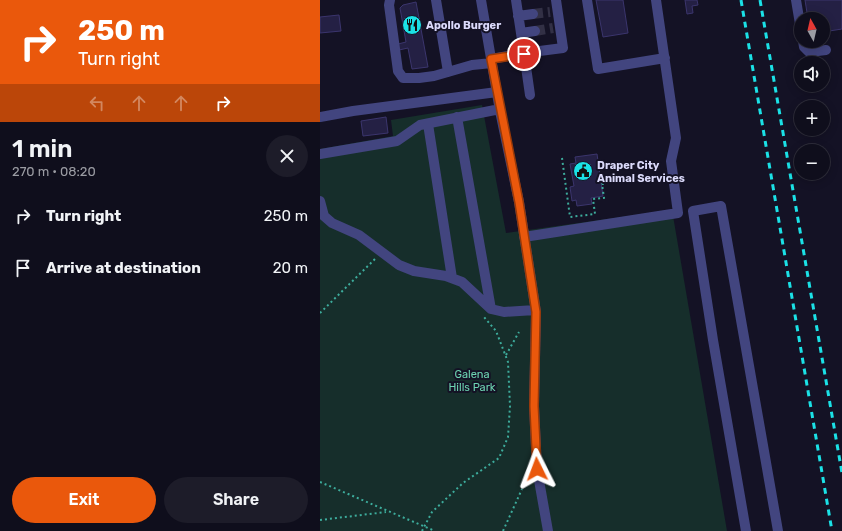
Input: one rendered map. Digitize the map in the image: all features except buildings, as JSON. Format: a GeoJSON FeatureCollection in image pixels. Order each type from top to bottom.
{"type":"FeatureCollection","features":[{"type":"Feature","properties":{"kind":"street"},"geometry":{"type":"LineString","coordinates":[[390,0],[388,5],[398,71],[403,78],[434,76],[472,65],[524,54],[563,48],[556,28],[554,11],[556,0]]}},
{"type":"Feature","properties":{"kind":"street"},"geometry":{"type":"LineString","coordinates":[[436,0],[448,72]]}},
{"type":"Feature","properties":{"kind":"street"},"geometry":{"type":"LineString","coordinates":[[480,0],[524,237],[535,310],[534,406],[537,469],[548,531]]}},
{"type":"Feature","properties":{"kind":"street"},"geometry":{"type":"LineString","coordinates":[[516,0],[530,95]]}},
{"type":"Feature","properties":{"kind":"street"},"geometry":{"type":"LineString","coordinates":[[587,0],[598,69],[665,58]]}},
{"type":"Feature","properties":{"kind":"street"},"geometry":{"type":"LineString","coordinates":[[656,0],[676,138],[671,161],[678,213]]}},
{"type":"Feature","properties":{"kind":"street"},"geometry":{"type":"LineString","coordinates":[[796,0],[798,12]]}},
{"type":"Feature","properties":{"kind":"street"},"geometry":{"type":"LineString","coordinates":[[518,16],[533,14]]}},
{"type":"Feature","properties":{"kind":"street"},"geometry":{"type":"LineString","coordinates":[[521,33],[535,31]]}},
{"type":"Feature","properties":{"kind":"street"},"geometry":{"type":"LineString","coordinates":[[805,48],[808,52],[826,50]]}},
{"type":"Feature","properties":{"kind":"street"},"geometry":{"type":"LineString","coordinates":[[320,117],[353,111],[497,92]]}},
{"type":"Feature","properties":{"kind":"street"},"geometry":{"type":"LineString","coordinates":[[320,154],[397,141],[420,125],[500,109]]}},
{"type":"Feature","properties":{"kind":"street"},"geometry":{"type":"LineString","coordinates":[[457,117],[487,312]]}},
{"type":"Feature","properties":{"kind":"street"},"geometry":{"type":"LineString","coordinates":[[428,124],[452,278]]}},
{"type":"Feature","properties":{"kind":"street"},"geometry":{"type":"LineString","coordinates":[[320,201],[324,216],[332,223],[359,235],[399,266],[414,271],[452,278],[462,282],[487,312]]}},
{"type":"Feature","properties":{"kind":"street"},"geometry":{"type":"LineString","coordinates":[[524,237],[721,206],[778,531]]}},
{"type":"Feature","properties":{"kind":"street"},"geometry":{"type":"LineString","coordinates":[[693,211],[713,340],[746,531]]}},
{"type":"Feature","properties":{"kind":"street"},"geometry":{"type":"LineString","coordinates":[[487,312],[535,310]]}},
{"type":"Feature","properties":{"kind":"path"},"geometry":{"type":"LineString","coordinates":[[562,158],[570,217],[595,214],[594,199],[604,198],[602,184],[603,179]]}},
{"type":"Feature","properties":{"kind":"path"},"geometry":{"type":"LineString","coordinates":[[320,313],[377,257]]}},
{"type":"Feature","properties":{"kind":"path"},"geometry":{"type":"LineString","coordinates":[[422,531],[432,512],[463,483],[499,458],[508,437],[510,406],[508,362],[487,312]]}},
{"type":"Feature","properties":{"kind":"path"},"geometry":{"type":"LineString","coordinates":[[506,355],[519,332]]}},
{"type":"Feature","properties":{"kind":"path"},"geometry":{"type":"LineString","coordinates":[[320,482],[435,531]]}},
{"type":"Feature","properties":{"kind":"path"},"geometry":{"type":"LineString","coordinates":[[503,531],[522,489]]}},
{"type":"Feature","properties":{"kind":"path"},"geometry":{"type":"LineString","coordinates":[[320,520],[387,511]]}},
{"type":"Feature","properties":{"kind":"green space","name":"Galena Hills Park"},"geometry":{"type":"Polygon","coordinates":[[[482,105],[506,233],[672,210],[727,531],[320,531],[320,149],[393,136],[391,120],[482,105]]]}},
{"type":"Feature","properties":{"kind":"tunnel"},"geometry":{"type":"LineString","coordinates":[[533,14],[550,12]]}},
{"type":"Feature","properties":{"kind":"tunnel"},"geometry":{"type":"LineString","coordinates":[[535,31],[553,28]]}},
{"type":"Feature","properties":{"kind":"railway"},"geometry":{"type":"LineString","coordinates":[[741,0],[832,531]]}},
{"type":"Feature","properties":{"kind":"railway"},"geometry":{"type":"LineString","coordinates":[[760,0],[842,473]]}},
{"type":"Feature","properties":{"kind":"place","name":"Apollo Burger"},"geometry":{"type":"Point","coordinates":[412,25]}},
{"type":"Feature","properties":{"kind":"place","name":"Draper City Animal Services"},"geometry":{"type":"Point","coordinates":[583,171]}},
{"type":"Feature","properties":{"kind":"route"},"geometry":{"type":"LineString","coordinates":[[524,54],[491,59],[519,202],[536,312],[534,406],[537,469]]}}]}
